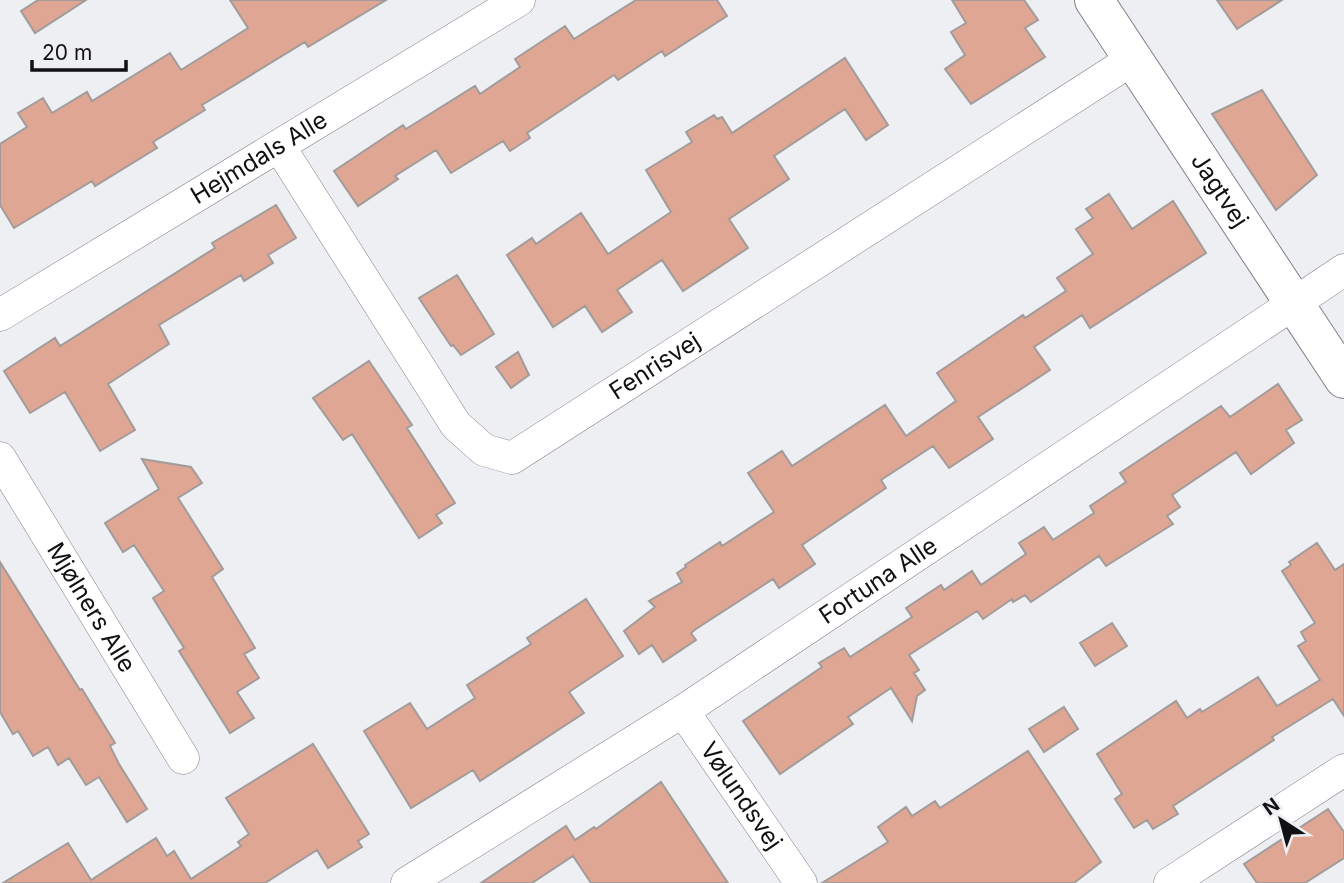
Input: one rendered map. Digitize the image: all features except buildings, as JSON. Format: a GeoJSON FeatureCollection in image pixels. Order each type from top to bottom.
{"type":"FeatureCollection","features":[{"type":"Feature","properties":{"kind":"street","name":"Hejmdals Alle"},"geometry":{"type":"LineString","coordinates":[[0,315],[519,0]]}},
{"type":"Feature","properties":{"kind":"street","name":"Jagtvej"},"geometry":{"type":"LineString","coordinates":[[1094,0],[1344,379]]}},
{"type":"Feature","properties":{"kind":"street","name":"Fenrisvej"},"geometry":{"type":"LineString","coordinates":[[278,146],[456,425],[484,450],[512,458],[1133,59]]}},
{"type":"Feature","properties":{"kind":"street","name":"Fortuna Alle"},"geometry":{"type":"LineString","coordinates":[[407,883],[683,711],[1344,270]]}},
{"type":"Feature","properties":{"kind":"street","name":"Mjølners Alle"},"geometry":{"type":"LineString","coordinates":[[0,458],[183,758]]}},
{"type":"Feature","properties":{"kind":"street","name":"Vølundsvej"},"geometry":{"type":"LineString","coordinates":[[683,711],[801,883]]}},
{"type":"Feature","properties":{"kind":"street"},"geometry":{"type":"LineString","coordinates":[[1170,883],[1344,770]]}}]}
